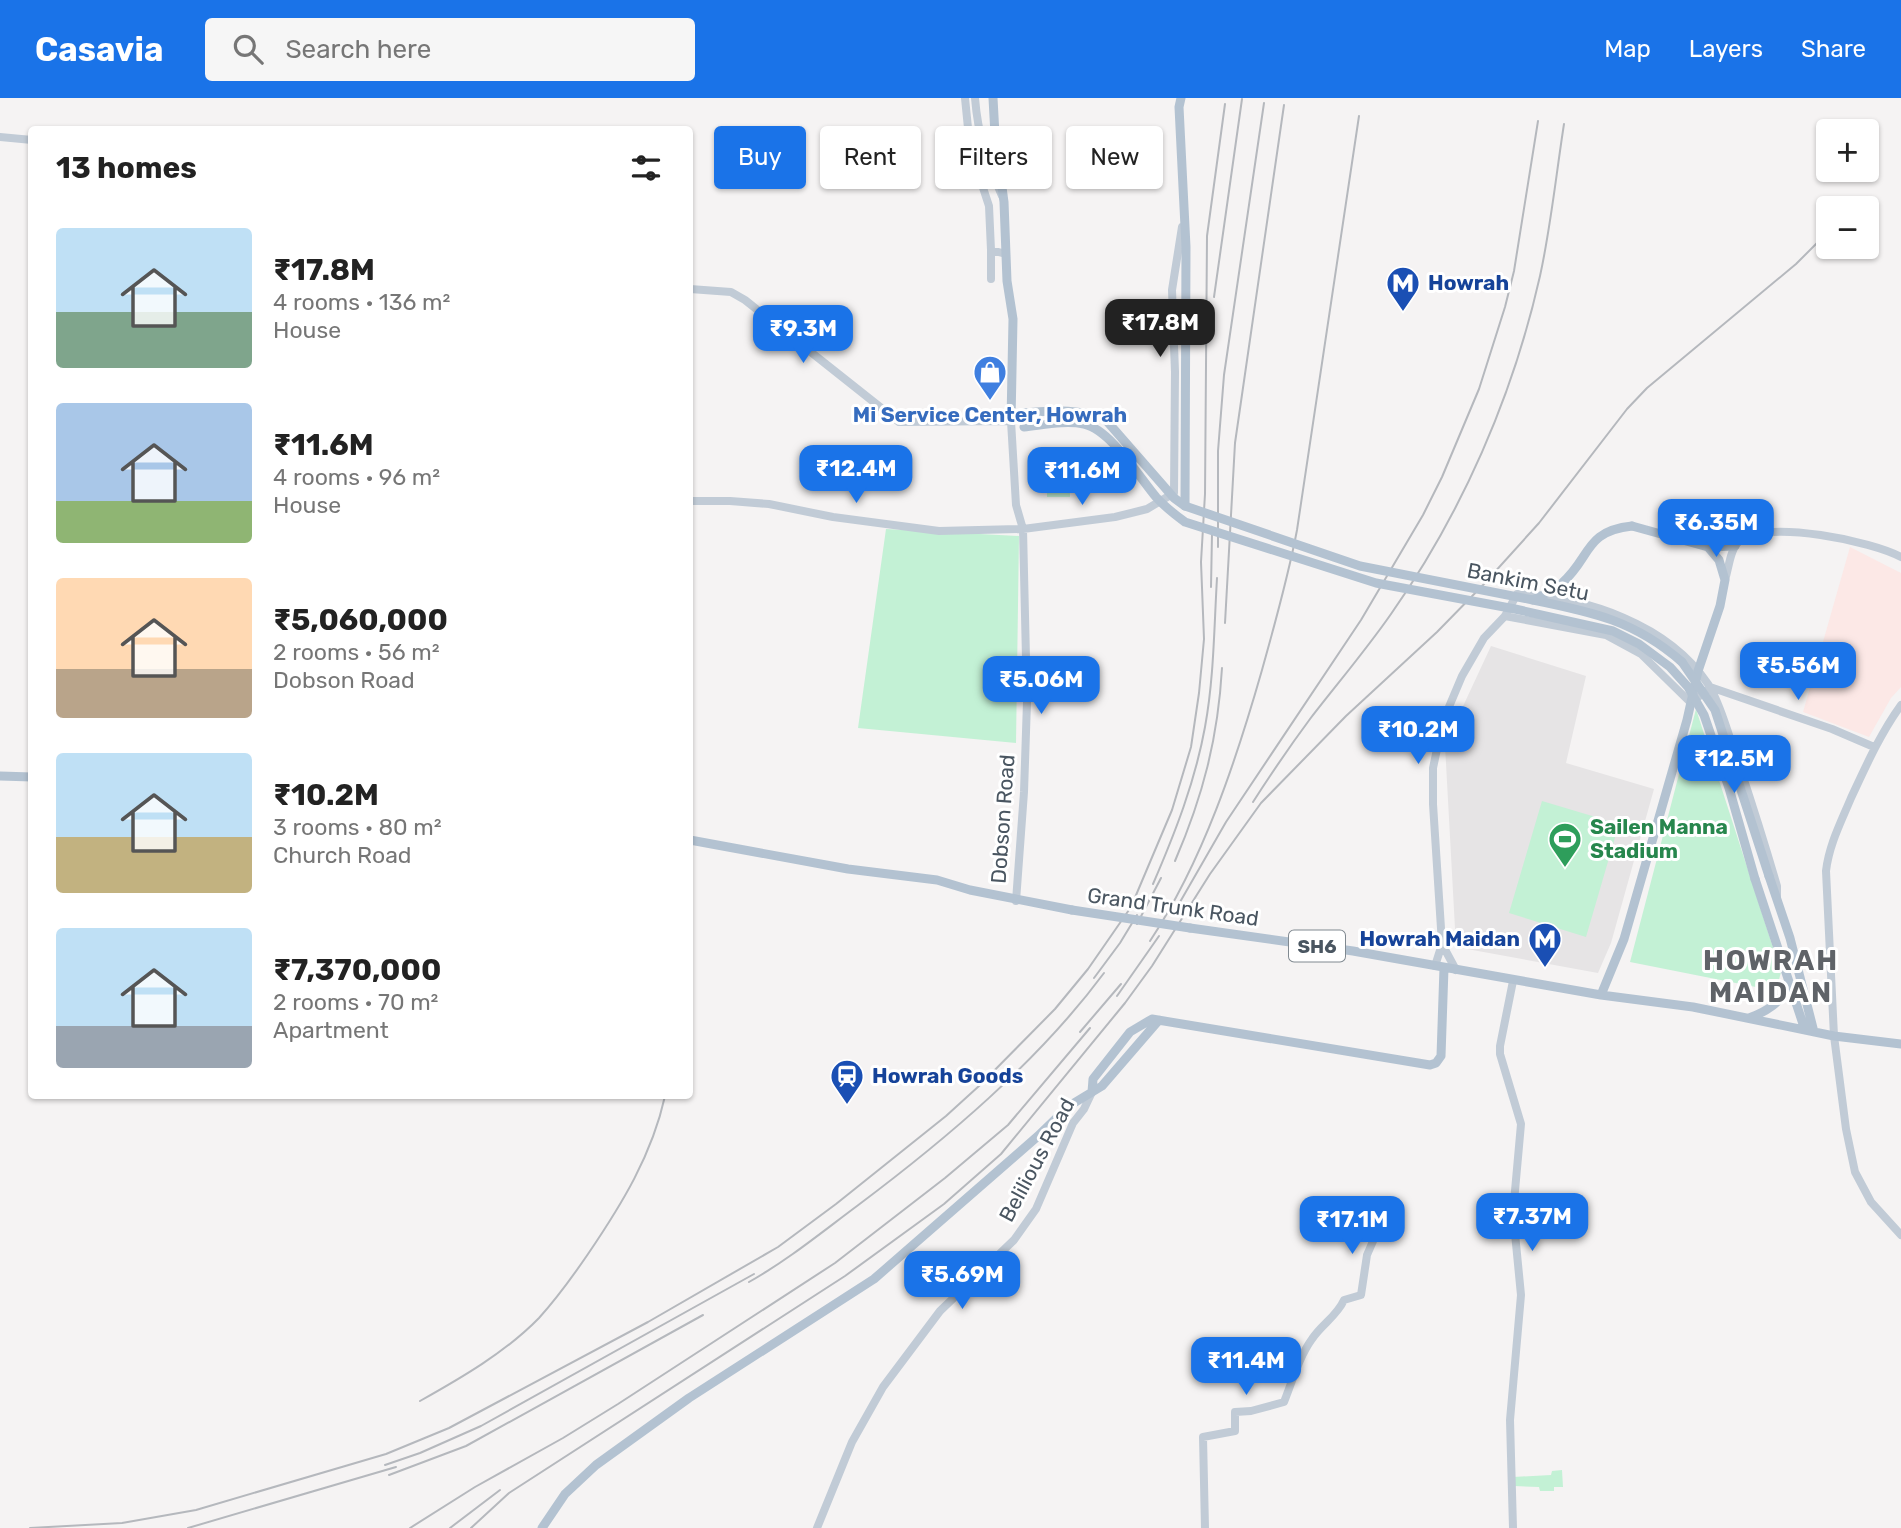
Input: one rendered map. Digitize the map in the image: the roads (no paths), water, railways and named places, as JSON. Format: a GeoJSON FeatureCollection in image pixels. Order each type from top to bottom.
{"type":"FeatureCollection","features":[{"type":"Feature","properties":{"kind":"main road"},"geometry":{"type":"LineString","coordinates":[[965,98],[970,148],[989,206],[991,279]]}},
{"type":"Feature","properties":{"kind":"main road"},"geometry":{"type":"LineString","coordinates":[[975,98],[976,119],[984,156],[1004,202]]}},
{"type":"Feature","properties":{"kind":"main road"},"geometry":{"type":"LineString","coordinates":[[693,289],[731,292],[745,300],[899,422],[1012,421],[1013,319],[1007,281],[1004,202],[993,98]]}},
{"type":"Feature","properties":{"kind":"main road"},"geometry":{"type":"LineString","coordinates":[[1181,98],[1186,247],[1185,506]]}},
{"type":"Feature","properties":{"kind":"main road"},"geometry":{"type":"LineString","coordinates":[[0,137],[28,140]]}},
{"type":"Feature","properties":{"kind":"main road"},"geometry":{"type":"LineString","coordinates":[[693,501],[769,504],[832,517],[939,531],[1023,529],[1115,517],[1147,509],[1174,493],[1175,372],[1172,290],[1185,212]]}},
{"type":"Feature","properties":{"kind":"main road"},"geometry":{"type":"LineString","coordinates":[[991,250],[1006,254]]}},
{"type":"Feature","properties":{"kind":"main road","name":"Bankim Setu"},"geometry":{"type":"LineString","coordinates":[[1058,410],[1089,413],[1105,419],[1174,498],[1185,506],[1360,566],[1605,615],[1659,642],[1682,662],[1715,710],[1790,938],[1810,1031],[1790,986],[1704,715],[1688,687],[1670,667],[1639,644],[1613,631],[1515,609],[1376,583],[1185,522],[1170,512],[1107,438],[1093,427],[1063,423],[1024,427],[1012,421],[1024,413],[1058,410]]}},
{"type":"Feature","properties":{"kind":"main road","name":"Dobson Road"},"geometry":{"type":"LineString","coordinates":[[1012,421],[1016,505],[1023,529],[1027,702],[1016,901]]}},
{"type":"Feature","properties":{"kind":"main road"},"geometry":{"type":"LineString","coordinates":[[1533,600],[1563,582],[1601,534],[1618,527],[1632,526],[1708,547],[1735,546]]}},
{"type":"Feature","properties":{"kind":"main road"},"geometry":{"type":"LineString","coordinates":[[1601,995],[1623,939],[1735,546],[1741,540],[1762,533],[1816,533],[1884,548],[1901,557]]}},
{"type":"Feature","properties":{"kind":"main road"},"geometry":{"type":"LineString","coordinates":[[1708,547],[1719,560],[1725,580]]}},
{"type":"Feature","properties":{"kind":"main road"},"geometry":{"type":"LineString","coordinates":[[542,1528],[565,1494],[596,1465],[689,1398],[874,1279],[1069,1106],[1092,1092],[1093,1079],[1130,1032],[1152,1019],[1430,1065],[1436,1063],[1441,1056],[1442,944],[1433,768],[1443,721],[1462,676],[1484,638],[1505,616],[1517,594],[1580,603],[1620,617],[1669,645],[1698,671],[1710,687],[1726,726],[1768,853],[1777,886],[1777,900]]}},
{"type":"Feature","properties":{"kind":"main road"},"geometry":{"type":"LineString","coordinates":[[1505,616],[1606,635],[1641,654],[1691,703]]}},
{"type":"Feature","properties":{"kind":"main road"},"geometry":{"type":"LineString","coordinates":[[1691,703],[1710,687]]}},
{"type":"Feature","properties":{"kind":"main road"},"geometry":{"type":"LineString","coordinates":[[1710,687],[1832,729],[1874,747]]}},
{"type":"Feature","properties":{"kind":"main road"},"geometry":{"type":"LineString","coordinates":[[1901,705],[1874,747],[1828,854],[1826,871],[1834,1036],[1846,1129],[1855,1172],[1871,1202],[1901,1235]]}},
{"type":"Feature","properties":{"kind":"main road"},"geometry":{"type":"LineString","coordinates":[[0,776],[28,777]]}},
{"type":"Feature","properties":{"kind":"main road","name":"Grand Trunk Road"},"geometry":{"type":"LineString","coordinates":[[693,842],[848,869],[937,880],[1016,901],[1353,951],[1513,981],[1693,1006],[1834,1036],[1901,1044]]}},
{"type":"Feature","properties":{"kind":"main road"},"geometry":{"type":"LineString","coordinates":[[1442,944],[1456,970]]}},
{"type":"Feature","properties":{"kind":"main road"},"geometry":{"type":"LineString","coordinates":[[1513,981],[1500,1054],[1521,1124],[1513,1213],[1521,1295],[1510,1420],[1513,1528]]}},
{"type":"Feature","properties":{"kind":"main road"},"geometry":{"type":"LineString","coordinates":[[1749,1018],[1769,1010],[1790,986]]}},
{"type":"Feature","properties":{"kind":"main road","name":"Belilious Road"},"geometry":{"type":"LineString","coordinates":[[817,1528],[852,1442],[883,1387],[940,1311],[1018,1235],[1036,1209],[1073,1123],[1092,1092]]}},
{"type":"Feature","properties":{"kind":"main road"},"geometry":{"type":"LineString","coordinates":[[1205,1528],[1203,1437],[1235,1431],[1236,1412],[1284,1402],[1310,1340],[1339,1312],[1344,1300],[1361,1295],[1367,1255],[1380,1225]]}},
{"type":"Feature","properties":{"kind":"railway"},"geometry":{"type":"LineString","coordinates":[[1214,297],[1242,99]]}},
{"type":"Feature","properties":{"kind":"railway"},"geometry":{"type":"LineString","coordinates":[[1218,547],[1218,451],[1224,375],[1264,103]]}},
{"type":"Feature","properties":{"kind":"railway"},"geometry":{"type":"LineString","coordinates":[[30,1528],[122,1523],[196,1510],[386,1454],[449,1428],[648,1322],[778,1247],[946,1116],[1055,1009],[1088,969],[1131,907],[1172,810],[1191,747],[1204,639],[1201,562],[1205,494],[1207,236],[1225,104]]}},
{"type":"Feature","properties":{"kind":"railway"},"geometry":{"type":"LineString","coordinates":[[1225,623],[1235,443],[1284,105]]}},
{"type":"Feature","properties":{"kind":"railway"},"geometry":{"type":"LineString","coordinates":[[1150,941],[1186,878],[1216,810],[1252,704],[1290,566],[1359,116]]}},
{"type":"Feature","properties":{"kind":"railway"},"geometry":{"type":"LineString","coordinates":[[1176,909],[1226,822],[1361,620],[1423,515],[1442,477],[1479,389],[1505,307],[1514,271],[1538,121]]}},
{"type":"Feature","properties":{"kind":"railway"},"geometry":{"type":"LineString","coordinates":[[1253,802],[1303,729],[1417,575],[1482,452],[1500,409],[1529,321],[1540,276],[1564,124]]}},
{"type":"Feature","properties":{"kind":"railway"},"geometry":{"type":"LineString","coordinates":[[471,1528],[509,1493],[845,1276],[944,1204],[1001,1154],[1125,1003],[1152,966],[1210,874],[1261,803],[1346,716],[1437,632],[1483,585],[1539,523],[1627,409],[1647,388],[1796,264],[1816,244]]}},
{"type":"Feature","properties":{"kind":"railway"},"geometry":{"type":"LineString","coordinates":[[1211,587],[1212,534]]}},
{"type":"Feature","properties":{"kind":"railway"},"geometry":{"type":"LineString","coordinates":[[1153,884],[1184,807],[1201,747],[1210,690],[1217,578]]}},
{"type":"Feature","properties":{"kind":"railway"},"geometry":{"type":"LineString","coordinates":[[1175,861],[1194,813],[1208,766],[1217,719],[1222,668]]}},
{"type":"Feature","properties":{"kind":"railway"},"geometry":{"type":"LineString","coordinates":[[1137,924],[1161,878]]}},
{"type":"Feature","properties":{"kind":"railway"},"geometry":{"type":"LineString","coordinates":[[1094,978],[1137,915]]}},
{"type":"Feature","properties":{"kind":"railway"},"geometry":{"type":"LineString","coordinates":[[1117,996],[1159,936]]}},
{"type":"Feature","properties":{"kind":"railway"},"geometry":{"type":"LineString","coordinates":[[749,1282],[818,1236],[956,1127],[1050,1038],[1104,973]]}},
{"type":"Feature","properties":{"kind":"railway"},"geometry":{"type":"LineString","coordinates":[[1080,1032],[1121,984]]}},
{"type":"Feature","properties":{"kind":"railway"},"geometry":{"type":"LineString","coordinates":[[410,1528],[618,1404],[835,1263],[945,1178],[1008,1125],[1090,1028]]}},
{"type":"Feature","properties":{"kind":"railway"},"geometry":{"type":"LineString","coordinates":[[420,1401],[498,1353],[539,1318],[552,1303],[624,1198],[644,1159],[664,1099]]}},
{"type":"Feature","properties":{"kind":"railway"},"geometry":{"type":"LineString","coordinates":[[385,1465],[481,1426],[754,1274]]}},
{"type":"Feature","properties":{"kind":"railway"},"geometry":{"type":"LineString","coordinates":[[389,1475],[466,1446],[703,1315]]}},
{"type":"Feature","properties":{"kind":"railway"},"geometry":{"type":"LineString","coordinates":[[188,1528],[396,1467]]}},
{"type":"Feature","properties":{"kind":"railway"},"geometry":{"type":"LineString","coordinates":[[450,1528],[500,1490]]}},
{"type":"Feature","properties":{"kind":"place","name":"Howrah"},"geometry":{"type":"Point","coordinates":[1403,313]}},
{"type":"Feature","properties":{"kind":"place","name":"Mi Service Center, Howrah"},"geometry":{"type":"Point","coordinates":[990,402]}},
{"type":"Feature","properties":{"kind":"place","name":"Sailen Manna Stadium"},"geometry":{"type":"Point","coordinates":[1565,869]}},
{"type":"Feature","properties":{"kind":"place","name":"Howrah Maidan"},"geometry":{"type":"Point","coordinates":[1545,969]}},
{"type":"Feature","properties":{"kind":"place","name":"Howrah Goods"},"geometry":{"type":"Point","coordinates":[847,1106]}},
{"type":"Feature","properties":{"kind":"district","name":"HOWRAH MAIDAN"},"geometry":{"type":"Point","coordinates":[1771,976]}}]}
